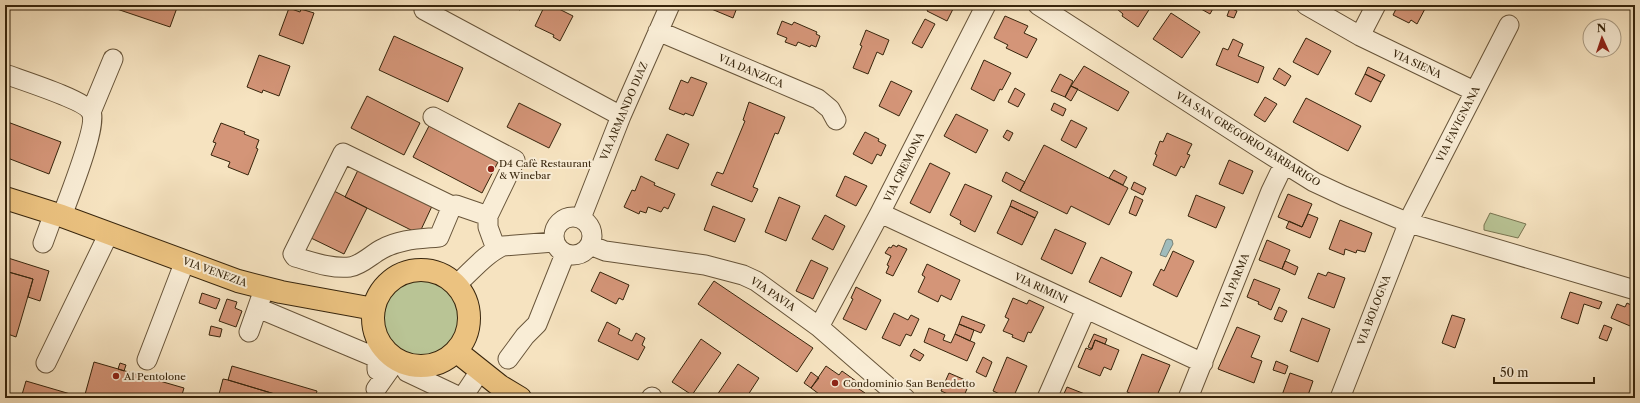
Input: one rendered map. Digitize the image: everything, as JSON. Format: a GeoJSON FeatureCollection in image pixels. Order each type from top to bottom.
{"type":"FeatureCollection","features":[{"type":"Feature","properties":{"kind":"main road","name":"VIA VENEZIA"},"geometry":{"type":"LineString","coordinates":[[5,198],[109,233],[225,276],[261,298],[374,309]]}},
{"type":"Feature","properties":{"kind":"main road"},"geometry":{"type":"LineString","coordinates":[[415,270],[430,271],[444,276],[456,284],[464,296],[468,310],[469,325],[464,339],[456,351],[437,363],[425,366],[402,362],[377,347],[373,318],[374,309],[379,295],[388,283],[400,275],[415,270]]}},
{"type":"Feature","properties":{"kind":"main road"},"geometry":{"type":"LineString","coordinates":[[456,351],[480,371],[520,398]]}},
{"type":"Feature","properties":{"kind":"street","name":"VIA ARMANDO DIAZ"},"geometry":{"type":"LineString","coordinates":[[581,218],[621,116],[670,5]]}},
{"type":"Feature","properties":{"kind":"street","name":"VIA CREMONA"},"geometry":{"type":"LineString","coordinates":[[819,327],[880,212],[986,5]]}},
{"type":"Feature","properties":{"kind":"street","name":"VIA SIENA"},"geometry":{"type":"LineString","coordinates":[[1306,5],[1360,36],[1474,91]]}},
{"type":"Feature","properties":{"kind":"street"},"geometry":{"type":"LineString","coordinates":[[1360,36],[1376,5]]}},
{"type":"Feature","properties":{"kind":"street","name":"VIA SAN GREGORIO BARBARIGO"},"geometry":{"type":"LineString","coordinates":[[1040,6],[1314,182],[1409,223],[1635,290]]}},
{"type":"Feature","properties":{"kind":"street"},"geometry":{"type":"LineString","coordinates":[[424,10],[621,116]]}},
{"type":"Feature","properties":{"kind":"street","name":"VIA FAVIGNANA"},"geometry":{"type":"LineString","coordinates":[[1409,223],[1474,91],[1509,25]]}},
{"type":"Feature","properties":{"kind":"street","name":"VIA DANZICA"},"geometry":{"type":"LineString","coordinates":[[658,31],[818,100],[830,109],[836,120]]}},
{"type":"Feature","properties":{"kind":"street"},"geometry":{"type":"LineString","coordinates":[[91,112],[113,58]]}},
{"type":"Feature","properties":{"kind":"street"},"geometry":{"type":"LineString","coordinates":[[5,74],[81,103],[91,112],[93,117],[91,133],[58,215],[43,243]]}},
{"type":"Feature","properties":{"kind":"street"},"geometry":{"type":"LineString","coordinates":[[433,117],[515,160],[488,216],[488,227],[496,249]]}},
{"type":"Feature","properties":{"kind":"street"},"geometry":{"type":"LineString","coordinates":[[452,206],[440,237],[399,241],[351,267],[325,266],[295,257],[293,254],[343,154],[452,206],[456,205],[488,216]]}},
{"type":"Feature","properties":{"kind":"street","name":"VIA PARMA"},"geometry":{"type":"LineString","coordinates":[[1188,398],[1284,164]]}},
{"type":"Feature","properties":{"kind":"street","name":"VIA RIMINI"},"geometry":{"type":"LineString","coordinates":[[880,212],[1203,363]]}},
{"type":"Feature","properties":{"kind":"street"},"geometry":{"type":"LineString","coordinates":[[456,284],[496,249],[510,245],[560,248],[576,255],[582,253],[590,245],[592,239],[590,227],[581,218],[568,217],[558,224],[553,236],[560,248],[537,324],[524,336],[508,360]]}},
{"type":"Feature","properties":{"kind":"street","name":"VIA BOLOGNA"},"geometry":{"type":"LineString","coordinates":[[1340,398],[1409,223]]}},
{"type":"Feature","properties":{"kind":"street"},"geometry":{"type":"LineString","coordinates":[[46,363],[109,233]]}},
{"type":"Feature","properties":{"kind":"street","name":"VIA PAVIA"},"geometry":{"type":"LineString","coordinates":[[590,245],[605,251],[704,266],[743,275],[756,281],[819,327],[888,387],[905,398]]}},
{"type":"Feature","properties":{"kind":"street"},"geometry":{"type":"LineString","coordinates":[[147,360],[184,260]]}},
{"type":"Feature","properties":{"kind":"street"},"geometry":{"type":"LineString","coordinates":[[249,332],[261,298],[377,347],[375,393]]}},
{"type":"Feature","properties":{"kind":"street"},"geometry":{"type":"LineString","coordinates":[[1047,398],[1086,309]]}},
{"type":"Feature","properties":{"kind":"street"},"geometry":{"type":"LineString","coordinates":[[375,393],[393,366],[402,362],[407,372],[462,398],[480,371]]}},
{"type":"Feature","properties":{"kind":"green space"},"geometry":{"type":"Polygon","coordinates":[[[1490,213],[1526,224],[1518,238],[1484,230],[1484,225],[1490,213]]]}},
{"type":"Feature","properties":{"kind":"green space"},"geometry":{"type":"Polygon","coordinates":[[[421,279],[436,282],[448,290],[456,302],[459,317],[456,332],[448,344],[436,352],[421,355],[406,352],[394,344],[386,332],[383,317],[386,302],[394,290],[406,282],[421,279]]]}},
{"type":"Feature","properties":{"kind":"water"},"geometry":{"type":"Polygon","coordinates":[[[1166,240],[1172,240],[1173,244],[1166,257],[1160,255],[1166,240]]]}},
{"type":"Feature","properties":{"kind":"building"},"geometry":{"type":"Polygon","coordinates":[[[105,5],[178,5],[170,27],[105,5]]]}},
{"type":"Feature","properties":{"kind":"building"},"geometry":{"type":"Polygon","coordinates":[[[506,5],[523,5],[520,10],[506,5]]]}},
{"type":"Feature","properties":{"kind":"building"},"geometry":{"type":"Polygon","coordinates":[[[545,5],[551,5],[573,16],[560,41],[553,37],[554,35],[535,26],[545,5]]]}},
{"type":"Feature","properties":{"kind":"building"},"geometry":{"type":"Polygon","coordinates":[[[710,5],[738,5],[733,18],[709,8],[710,5]]]}},
{"type":"Feature","properties":{"kind":"building"},"geometry":{"type":"Polygon","coordinates":[[[930,5],[955,5],[947,21],[927,11],[930,5]]]}},
{"type":"Feature","properties":{"kind":"building"},"geometry":{"type":"Polygon","coordinates":[[[1120,5],[1152,5],[1138,27],[1122,16],[1123,14],[1117,9],[1120,5]]]}},
{"type":"Feature","properties":{"kind":"building"},"geometry":{"type":"Polygon","coordinates":[[[1194,5],[1215,5],[1210,14],[1194,5]]]}},
{"type":"Feature","properties":{"kind":"building"},"geometry":{"type":"Polygon","coordinates":[[[1398,5],[1427,5],[1417,24],[1411,20],[1409,23],[1393,15],[1398,5]]]}},
{"type":"Feature","properties":{"kind":"building"},"geometry":{"type":"Polygon","coordinates":[[[289,8],[300,12],[301,9],[314,13],[303,44],[279,35],[289,8]]]}},
{"type":"Feature","properties":{"kind":"building"},"geometry":{"type":"Polygon","coordinates":[[[1230,8],[1237,11],[1234,18],[1227,16],[1230,8]]]}},
{"type":"Feature","properties":{"kind":"building"},"geometry":{"type":"Polygon","coordinates":[[[1171,13],[1200,32],[1182,58],[1153,39],[1171,13]]]}},
{"type":"Feature","properties":{"kind":"building"},"geometry":{"type":"Polygon","coordinates":[[[1005,16],[1028,26],[1024,33],[1037,39],[1027,58],[1006,48],[1008,45],[994,38],[1005,16]]]}},
{"type":"Feature","properties":{"kind":"building"},"geometry":{"type":"Polygon","coordinates":[[[925,19],[935,24],[922,48],[912,43],[925,19]]]}},
{"type":"Feature","properties":{"kind":"building"},"geometry":{"type":"Polygon","coordinates":[[[782,21],[792,25],[794,22],[817,32],[816,34],[820,36],[816,47],[811,45],[810,47],[798,42],[796,46],[785,42],[787,38],[777,34],[782,21]]]}},
{"type":"Feature","properties":{"kind":"building"},"geometry":{"type":"Polygon","coordinates":[[[866,30],[889,40],[883,55],[877,52],[868,74],[853,68],[862,46],[860,45],[866,30]]]}},
{"type":"Feature","properties":{"kind":"building"},"geometry":{"type":"Polygon","coordinates":[[[394,36],[463,68],[448,102],[379,70],[394,36]]]}},
{"type":"Feature","properties":{"kind":"building"},"geometry":{"type":"Polygon","coordinates":[[[1306,38],[1331,51],[1318,75],[1293,62],[1306,38]]]}},
{"type":"Feature","properties":{"kind":"building"},"geometry":{"type":"Polygon","coordinates":[[[1233,39],[1243,44],[1238,56],[1264,67],[1258,83],[1216,65],[1223,48],[1228,50],[1233,39]]]}},
{"type":"Feature","properties":{"kind":"building"},"geometry":{"type":"Polygon","coordinates":[[[259,55],[290,66],[279,96],[263,90],[262,93],[247,87],[259,55]]]}},
{"type":"Feature","properties":{"kind":"building"},"geometry":{"type":"Polygon","coordinates":[[[984,60],[1011,73],[994,101],[971,89],[984,60]]]}},
{"type":"Feature","properties":{"kind":"building"},"geometry":{"type":"Polygon","coordinates":[[[1084,66],[1129,92],[1118,111],[1071,86],[1084,66]]]}},
{"type":"Feature","properties":{"kind":"building"},"geometry":{"type":"Polygon","coordinates":[[[1368,67],[1385,75],[1381,82],[1365,74],[1368,67]]]}},
{"type":"Feature","properties":{"kind":"building"},"geometry":{"type":"Polygon","coordinates":[[[1279,68],[1291,76],[1285,86],[1273,79],[1279,68]]]}},
{"type":"Feature","properties":{"kind":"building"},"geometry":{"type":"Polygon","coordinates":[[[1060,74],[1073,81],[1065,97],[1051,91],[1060,74]]]}},
{"type":"Feature","properties":{"kind":"building"},"geometry":{"type":"Polygon","coordinates":[[[1365,74],[1381,82],[1371,102],[1355,94],[1365,74]]]}},
{"type":"Feature","properties":{"kind":"building"},"geometry":{"type":"Polygon","coordinates":[[[691,77],[707,83],[693,116],[685,113],[684,115],[669,109],[681,80],[688,83],[691,77]]]}},
{"type":"Feature","properties":{"kind":"building"},"geometry":{"type":"Polygon","coordinates":[[[891,81],[912,91],[899,116],[879,106],[891,81]]]}},
{"type":"Feature","properties":{"kind":"building"},"geometry":{"type":"Polygon","coordinates":[[[1071,86],[1078,89],[1071,101],[1065,97],[1071,86]]]}},
{"type":"Feature","properties":{"kind":"building"},"geometry":{"type":"Polygon","coordinates":[[[1015,88],[1025,94],[1018,107],[1008,102],[1015,88]]]}},
{"type":"Feature","properties":{"kind":"building"},"geometry":{"type":"Polygon","coordinates":[[[367,96],[420,123],[404,155],[351,128],[367,96]]]}},
{"type":"Feature","properties":{"kind":"building"},"geometry":{"type":"Polygon","coordinates":[[[1265,97],[1277,104],[1265,122],[1254,115],[1265,97]]]}},
{"type":"Feature","properties":{"kind":"building"},"geometry":{"type":"Polygon","coordinates":[[[1306,98],[1361,126],[1348,151],[1293,122],[1306,98]]]}},
{"type":"Feature","properties":{"kind":"building"},"geometry":{"type":"Polygon","coordinates":[[[749,102],[785,117],[778,134],[775,133],[753,187],[758,189],[752,202],[711,185],[717,172],[723,174],[745,121],[743,120],[749,102]]]}},
{"type":"Feature","properties":{"kind":"building"},"geometry":{"type":"Polygon","coordinates":[[[519,103],[561,124],[549,148],[507,127],[519,103]]]}},
{"type":"Feature","properties":{"kind":"building"},"geometry":{"type":"Polygon","coordinates":[[[1054,103],[1066,109],[1063,116],[1051,110],[1054,103]]]}},
{"type":"Feature","properties":{"kind":"building"},"geometry":{"type":"Polygon","coordinates":[[[956,114],[988,130],[976,153],[944,136],[956,114]]]}},
{"type":"Feature","properties":{"kind":"building"},"geometry":{"type":"Polygon","coordinates":[[[1071,120],[1087,128],[1076,148],[1061,140],[1071,120]]]}},
{"type":"Feature","properties":{"kind":"building"},"geometry":{"type":"Polygon","coordinates":[[[5,121],[61,142],[49,174],[5,157],[5,121]]]}},
{"type":"Feature","properties":{"kind":"building"},"geometry":{"type":"Polygon","coordinates":[[[221,123],[245,132],[244,134],[259,140],[256,148],[258,149],[248,175],[228,167],[230,162],[211,155],[216,143],[213,142],[221,123]]]}},
{"type":"Feature","properties":{"kind":"building"},"geometry":{"type":"Polygon","coordinates":[[[429,126],[498,162],[482,193],[413,157],[429,126]]]}},
{"type":"Feature","properties":{"kind":"building"},"geometry":{"type":"Polygon","coordinates":[[[1007,130],[1013,133],[1009,141],[1003,137],[1007,130]]]}},
{"type":"Feature","properties":{"kind":"building"},"geometry":{"type":"Polygon","coordinates":[[[865,132],[879,139],[878,141],[886,145],[881,156],[877,154],[872,164],[853,154],[865,132]]]}},
{"type":"Feature","properties":{"kind":"building"},"geometry":{"type":"Polygon","coordinates":[[[1167,133],[1192,144],[1187,154],[1190,155],[1184,168],[1181,166],[1176,176],[1153,165],[1160,141],[1163,142],[1167,133]]]}},
{"type":"Feature","properties":{"kind":"building"},"geometry":{"type":"Polygon","coordinates":[[[667,134],[689,144],[678,169],[655,160],[667,134]]]}},
{"type":"Feature","properties":{"kind":"building"},"geometry":{"type":"Polygon","coordinates":[[[1044,145],[1128,188],[1109,225],[1071,206],[1067,214],[1020,191],[1044,145]]]}},
{"type":"Feature","properties":{"kind":"building"},"geometry":{"type":"Polygon","coordinates":[[[1229,160],[1253,171],[1243,194],[1219,184],[1229,160]]]}},
{"type":"Feature","properties":{"kind":"building"},"geometry":{"type":"Polygon","coordinates":[[[930,163],[950,173],[930,213],[910,203],[930,163]]]}},
{"type":"Feature","properties":{"kind":"building"},"geometry":{"type":"Polygon","coordinates":[[[359,168],[433,204],[419,234],[345,197],[359,168]]]}},
{"type":"Feature","properties":{"kind":"building"},"geometry":{"type":"Polygon","coordinates":[[[1114,170],[1127,177],[1123,185],[1109,178],[1114,170]]]}},
{"type":"Feature","properties":{"kind":"building"},"geometry":{"type":"Polygon","coordinates":[[[1006,172],[1025,182],[1020,191],[1002,181],[1006,172]]]}},
{"type":"Feature","properties":{"kind":"building"},"geometry":{"type":"Polygon","coordinates":[[[641,176],[655,183],[654,185],[675,194],[668,209],[664,207],[661,212],[648,207],[646,213],[640,211],[639,214],[624,207],[632,190],[635,191],[641,176]]]}},
{"type":"Feature","properties":{"kind":"building"},"geometry":{"type":"Polygon","coordinates":[[[845,176],[867,186],[856,206],[836,196],[845,176]]]}},
{"type":"Feature","properties":{"kind":"building"},"geometry":{"type":"Polygon","coordinates":[[[1134,182],[1146,188],[1143,195],[1131,189],[1134,182]]]}},
{"type":"Feature","properties":{"kind":"building"},"geometry":{"type":"Polygon","coordinates":[[[965,184],[992,196],[975,232],[960,224],[961,221],[950,215],[965,184]]]}},
{"type":"Feature","properties":{"kind":"building"},"geometry":{"type":"Polygon","coordinates":[[[334,191],[367,208],[344,254],[311,238],[334,191]]]}},
{"type":"Feature","properties":{"kind":"building"},"geometry":{"type":"Polygon","coordinates":[[[1288,194],[1312,204],[1302,227],[1278,217],[1288,194]]]}},
{"type":"Feature","properties":{"kind":"building"},"geometry":{"type":"Polygon","coordinates":[[[1196,195],[1225,207],[1216,228],[1188,216],[1196,195]]]}},
{"type":"Feature","properties":{"kind":"building"},"geometry":{"type":"Polygon","coordinates":[[[1135,196],[1143,200],[1136,216],[1129,213],[1135,196]]]}},
{"type":"Feature","properties":{"kind":"building"},"geometry":{"type":"Polygon","coordinates":[[[779,197],[800,206],[786,241],[765,232],[779,197]]]}},
{"type":"Feature","properties":{"kind":"building"},"geometry":{"type":"Polygon","coordinates":[[[1012,200],[1038,212],[1035,218],[1010,206],[1012,200]]]}},
{"type":"Feature","properties":{"kind":"building"},"geometry":{"type":"Polygon","coordinates":[[[713,206],[745,219],[735,242],[704,230],[713,206]]]}},
{"type":"Feature","properties":{"kind":"building"},"geometry":{"type":"Polygon","coordinates":[[[1010,206],[1035,218],[1022,245],[997,233],[1010,206]]]}},
{"type":"Feature","properties":{"kind":"building"},"geometry":{"type":"Polygon","coordinates":[[[1308,214],[1318,218],[1310,238],[1286,228],[1289,221],[1302,227],[1308,214]]]}},
{"type":"Feature","properties":{"kind":"building"},"geometry":{"type":"Polygon","coordinates":[[[825,215],[845,226],[833,250],[812,239],[825,215]]]}},
{"type":"Feature","properties":{"kind":"building"},"geometry":{"type":"Polygon","coordinates":[[[1340,220],[1372,233],[1365,252],[1357,250],[1356,253],[1345,249],[1344,255],[1329,249],[1340,220]]]}},
{"type":"Feature","properties":{"kind":"building"},"geometry":{"type":"Polygon","coordinates":[[[1055,229],[1086,243],[1072,274],[1041,259],[1055,229]]]}},
{"type":"Feature","properties":{"kind":"building"},"geometry":{"type":"Polygon","coordinates":[[[1267,240],[1290,250],[1282,269],[1259,260],[1267,240]]]}},
{"type":"Feature","properties":{"kind":"building"},"geometry":{"type":"Polygon","coordinates":[[[893,245],[897,247],[898,245],[907,249],[893,276],[886,273],[889,266],[887,265],[891,256],[885,253],[889,247],[891,248],[893,245]]]}},
{"type":"Feature","properties":{"kind":"building"},"geometry":{"type":"Polygon","coordinates":[[[1173,251],[1194,261],[1177,297],[1153,285],[1161,269],[1164,271],[1173,251]]]}},
{"type":"Feature","properties":{"kind":"building"},"geometry":{"type":"Polygon","coordinates":[[[5,257],[49,271],[40,301],[28,297],[33,279],[5,271],[5,257]]]}},
{"type":"Feature","properties":{"kind":"building"},"geometry":{"type":"Polygon","coordinates":[[[1101,257],[1132,272],[1121,297],[1089,282],[1101,257]]]}},
{"type":"Feature","properties":{"kind":"building"},"geometry":{"type":"Polygon","coordinates":[[[811,260],[828,268],[813,299],[796,291],[811,260]]]}},
{"type":"Feature","properties":{"kind":"building"},"geometry":{"type":"Polygon","coordinates":[[[1285,261],[1298,267],[1295,275],[1282,269],[1285,261]]]}},
{"type":"Feature","properties":{"kind":"building"},"geometry":{"type":"Polygon","coordinates":[[[927,264],[960,280],[951,300],[941,295],[938,302],[918,292],[925,277],[922,275],[927,264]]]}},
{"type":"Feature","properties":{"kind":"building"},"geometry":{"type":"Polygon","coordinates":[[[5,271],[33,279],[16,337],[5,333],[5,271]]]}},
{"type":"Feature","properties":{"kind":"building"},"geometry":{"type":"Polygon","coordinates":[[[600,272],[629,285],[623,300],[619,298],[616,304],[591,291],[600,272]]]}},
{"type":"Feature","properties":{"kind":"building"},"geometry":{"type":"Polygon","coordinates":[[[1328,272],[1345,278],[1334,308],[1308,298],[1318,273],[1326,276],[1328,272]]]}},
{"type":"Feature","properties":{"kind":"building"},"geometry":{"type":"Polygon","coordinates":[[[1254,279],[1280,289],[1271,310],[1258,304],[1259,302],[1247,297],[1254,279]]]}},
{"type":"Feature","properties":{"kind":"building"},"geometry":{"type":"Polygon","coordinates":[[[714,281],[813,348],[797,372],[698,304],[714,281]]]}},
{"type":"Feature","properties":{"kind":"building"},"geometry":{"type":"Polygon","coordinates":[[[856,287],[881,300],[866,330],[843,319],[853,299],[851,298],[856,287]]]}},
{"type":"Feature","properties":{"kind":"building"},"geometry":{"type":"Polygon","coordinates":[[[1570,292],[1602,302],[1599,309],[1584,304],[1578,324],[1561,318],[1570,292]]]}},
{"type":"Feature","properties":{"kind":"building"},"geometry":{"type":"Polygon","coordinates":[[[202,293],[220,299],[216,309],[199,303],[202,293]]]}},
{"type":"Feature","properties":{"kind":"building"},"geometry":{"type":"Polygon","coordinates":[[[1013,298],[1027,304],[1029,300],[1044,307],[1031,333],[1028,332],[1024,342],[1003,331],[1009,319],[1005,317],[1013,298]]]}},
{"type":"Feature","properties":{"kind":"building"},"geometry":{"type":"Polygon","coordinates":[[[227,299],[237,302],[235,308],[242,311],[236,327],[219,321],[227,299]]]}},
{"type":"Feature","properties":{"kind":"building"},"geometry":{"type":"Polygon","coordinates":[[[1627,303],[1635,307],[1635,328],[1611,318],[1617,304],[1625,307],[1627,303]]]}},
{"type":"Feature","properties":{"kind":"building"},"geometry":{"type":"Polygon","coordinates":[[[1279,307],[1287,311],[1282,322],[1274,319],[1279,307]]]}},
{"type":"Feature","properties":{"kind":"building"},"geometry":{"type":"Polygon","coordinates":[[[894,313],[908,320],[911,315],[919,319],[911,336],[906,334],[900,346],[882,338],[894,313]]]}},
{"type":"Feature","properties":{"kind":"building"},"geometry":{"type":"Polygon","coordinates":[[[1452,315],[1465,319],[1455,348],[1442,343],[1452,315]]]}},
{"type":"Feature","properties":{"kind":"building"},"geometry":{"type":"Polygon","coordinates":[[[962,316],[985,325],[981,333],[959,324],[962,316]]]}},
{"type":"Feature","properties":{"kind":"building"},"geometry":{"type":"Polygon","coordinates":[[[1302,318],[1330,329],[1318,362],[1290,351],[1302,318]]]}},
{"type":"Feature","properties":{"kind":"building"},"geometry":{"type":"Polygon","coordinates":[[[607,322],[620,329],[618,334],[632,341],[636,333],[645,338],[642,345],[645,347],[638,360],[598,341],[607,322]]]}},
{"type":"Feature","properties":{"kind":"building"},"geometry":{"type":"Polygon","coordinates":[[[959,324],[974,330],[970,341],[955,334],[959,324]]]}},
{"type":"Feature","properties":{"kind":"building"},"geometry":{"type":"Polygon","coordinates":[[[1604,325],[1612,328],[1607,341],[1599,338],[1604,325]]]}},
{"type":"Feature","properties":{"kind":"building"},"geometry":{"type":"Polygon","coordinates":[[[211,326],[222,329],[220,337],[209,335],[211,326]]]}},
{"type":"Feature","properties":{"kind":"building"},"geometry":{"type":"Polygon","coordinates":[[[1237,327],[1260,336],[1251,357],[1262,361],[1254,383],[1218,369],[1237,327]]]}},
{"type":"Feature","properties":{"kind":"building"},"geometry":{"type":"Polygon","coordinates":[[[929,328],[945,335],[943,340],[951,343],[955,334],[975,343],[967,361],[924,342],[929,328]]]}},
{"type":"Feature","properties":{"kind":"building"},"geometry":{"type":"Polygon","coordinates":[[[1094,334],[1107,339],[1105,344],[1095,340],[1092,349],[1088,347],[1094,334]]]}},
{"type":"Feature","properties":{"kind":"building"},"geometry":{"type":"Polygon","coordinates":[[[701,339],[721,353],[692,395],[672,382],[701,339]]]}},
{"type":"Feature","properties":{"kind":"building"},"geometry":{"type":"Polygon","coordinates":[[[1095,340],[1119,350],[1111,370],[1104,367],[1100,376],[1078,367],[1086,348],[1091,350],[1095,340]]]}},
{"type":"Feature","properties":{"kind":"building"},"geometry":{"type":"Polygon","coordinates":[[[914,349],[924,355],[920,361],[910,356],[914,349]]]}},
{"type":"Feature","properties":{"kind":"building"},"geometry":{"type":"Polygon","coordinates":[[[1142,354],[1170,365],[1156,398],[1142,398],[1127,392],[1142,354]]]}},
{"type":"Feature","properties":{"kind":"building"},"geometry":{"type":"Polygon","coordinates":[[[983,357],[992,362],[986,377],[976,372],[983,357]]]}},
{"type":"Feature","properties":{"kind":"building"},"geometry":{"type":"Polygon","coordinates":[[[1007,357],[1027,366],[1013,398],[1009,398],[993,391],[1007,357]]]}},
{"type":"Feature","properties":{"kind":"building"},"geometry":{"type":"Polygon","coordinates":[[[1276,361],[1288,366],[1285,374],[1273,370],[1276,361]]]}},
{"type":"Feature","properties":{"kind":"building","name":"Al Pentolone"},"geometry":{"type":"Polygon","coordinates":[[[94,362],[184,388],[181,398],[84,398],[94,362]]]}},
{"type":"Feature","properties":{"kind":"building"},"geometry":{"type":"Polygon","coordinates":[[[120,363],[126,365],[124,371],[118,369],[120,363]]]}},
{"type":"Feature","properties":{"kind":"building"},"geometry":{"type":"Polygon","coordinates":[[[738,364],[759,378],[746,398],[715,398],[738,364]]]}},
{"type":"Feature","properties":{"kind":"building"},"geometry":{"type":"Polygon","coordinates":[[[232,366],[317,391],[315,398],[288,398],[228,380],[232,366]]]}},
{"type":"Feature","properties":{"kind":"building","name":"Condominio San Benedetto"},"geometry":{"type":"Polygon","coordinates":[[[826,366],[839,375],[842,371],[856,381],[853,385],[865,393],[862,398],[822,398],[823,397],[811,388],[826,366]]]}},
{"type":"Feature","properties":{"kind":"building"},"geometry":{"type":"Polygon","coordinates":[[[811,372],[819,378],[811,388],[804,383],[811,372]]]}},
{"type":"Feature","properties":{"kind":"building"},"geometry":{"type":"Polygon","coordinates":[[[949,373],[970,382],[963,398],[957,398],[941,391],[949,373]]]}},
{"type":"Feature","properties":{"kind":"building"},"geometry":{"type":"Polygon","coordinates":[[[1290,373],[1313,381],[1307,398],[1281,398],[1290,373]]]}},
{"type":"Feature","properties":{"kind":"building"},"geometry":{"type":"Polygon","coordinates":[[[223,379],[228,380],[288,398],[218,398],[223,379]]]}},
{"type":"Feature","properties":{"kind":"building"},"geometry":{"type":"Polygon","coordinates":[[[26,381],[84,398],[21,398],[26,381]]]}},
{"type":"Feature","properties":{"kind":"building"},"geometry":{"type":"Polygon","coordinates":[[[1067,387],[1095,398],[1062,398],[1067,387]]]}},
{"type":"Feature","properties":{"kind":"place","name":"D4 Cafè Restaurant & Winebar"},"geometry":{"type":"Point","coordinates":[491,169]}},
{"type":"Feature","properties":{"kind":"place","name":"Al Pentolone"},"geometry":{"type":"Point","coordinates":[116,376]}},
{"type":"Feature","properties":{"kind":"place","name":"Condominio San Benedetto"},"geometry":{"type":"Point","coordinates":[835,383]}}]}
